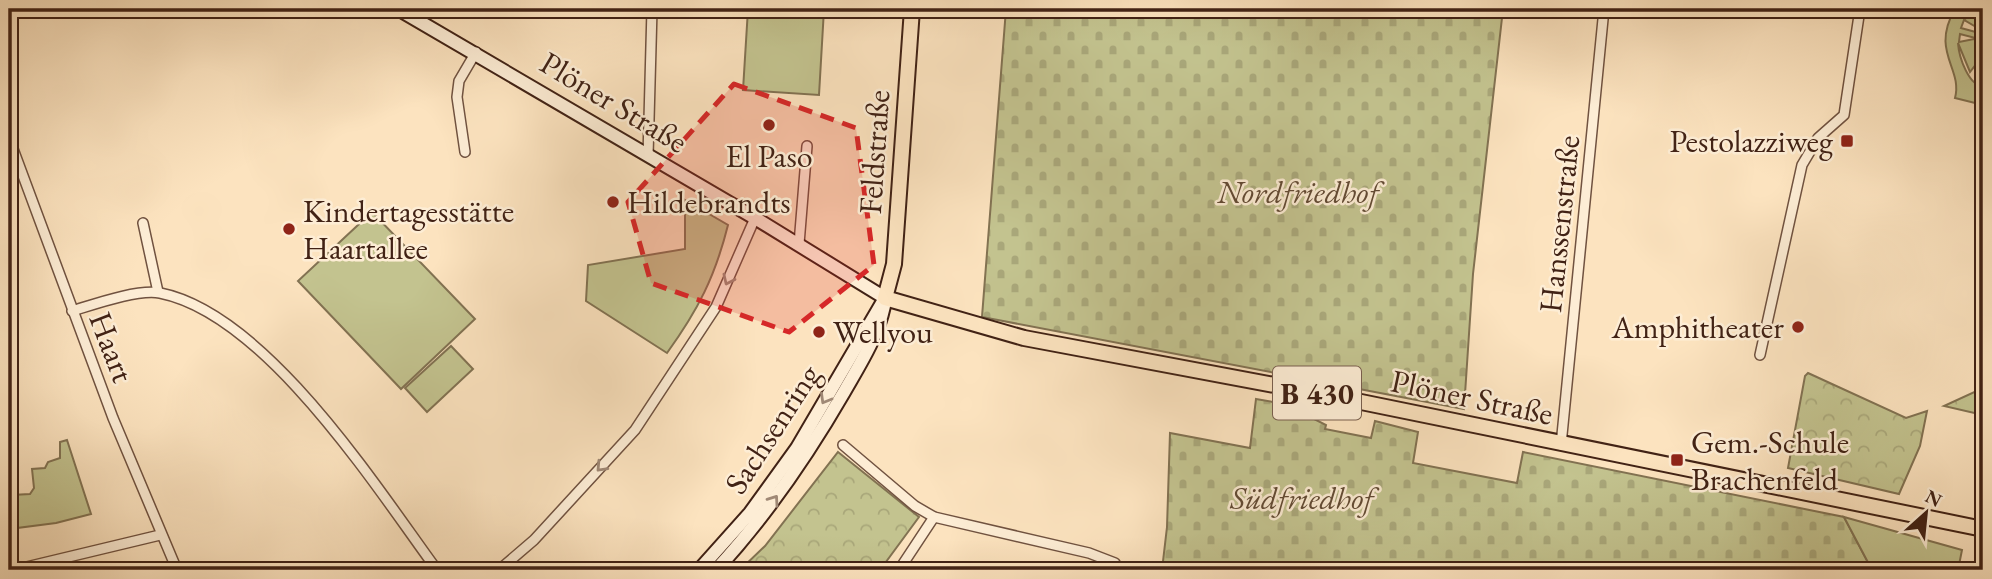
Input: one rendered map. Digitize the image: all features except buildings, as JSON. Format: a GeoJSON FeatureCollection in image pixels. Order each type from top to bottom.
{"type":"FeatureCollection","features":[{"type":"Feature","properties":{"kind":"main road","name":"Plöner Straße"},"geometry":{"type":"LineString","coordinates":[[398,9],[476,52],[886,298],[1024,338],[1317,393],[1983,529]]}},
{"type":"Feature","properties":{"kind":"main road","name":"Feldstraße"},"geometry":{"type":"LineString","coordinates":[[886,298],[894,264],[912,9]]}},
{"type":"Feature","properties":{"kind":"main road","name":"Sachsenring"},"geometry":{"type":"LineString","coordinates":[[699,570],[750,513],[797,448],[886,298]]}},
{"type":"Feature","properties":{"kind":"main road","name":"Sachsenring"},"geometry":{"type":"LineString","coordinates":[[716,570],[765,514],[817,437],[878,330],[886,298]]}},
{"type":"Feature","properties":{"kind":"street"},"geometry":{"type":"LineString","coordinates":[[648,156],[652,9]]}},
{"type":"Feature","properties":{"kind":"street","name":"Hanssenstraße"},"geometry":{"type":"LineString","coordinates":[[1561,444],[1604,9]]}},
{"type":"Feature","properties":{"kind":"street"},"geometry":{"type":"LineString","coordinates":[[1760,355],[1802,165],[1818,138],[1844,114],[1860,9]]}},
{"type":"Feature","properties":{"kind":"street"},"geometry":{"type":"LineString","coordinates":[[465,152],[457,97],[459,81],[476,52]]}},
{"type":"Feature","properties":{"kind":"street","name":"Haart"},"geometry":{"type":"LineString","coordinates":[[9,138],[72,311],[160,535],[177,570]]}},
{"type":"Feature","properties":{"kind":"street"},"geometry":{"type":"LineString","coordinates":[[799,244],[807,146]]}},
{"type":"Feature","properties":{"kind":"street"},"geometry":{"type":"LineString","coordinates":[[499,570],[534,540],[635,430],[716,307],[755,218]]}},
{"type":"Feature","properties":{"kind":"street"},"geometry":{"type":"LineString","coordinates":[[143,223],[158,292]]}},
{"type":"Feature","properties":{"kind":"street"},"geometry":{"type":"LineString","coordinates":[[72,311],[115,299],[158,292],[201,308],[240,335],[279,369],[333,431],[437,570]]}},
{"type":"Feature","properties":{"kind":"street"},"geometry":{"type":"LineString","coordinates":[[843,445],[915,506],[934,517],[1089,553],[1115,563]]}},
{"type":"Feature","properties":{"kind":"street"},"geometry":{"type":"LineString","coordinates":[[899,570],[934,517]]}},
{"type":"Feature","properties":{"kind":"street"},"geometry":{"type":"LineString","coordinates":[[14,570],[160,535]]}},
{"type":"Feature","properties":{"kind":"highlighted area"},"geometry":{"type":"Polygon","coordinates":[[[734,84],[856,128],[874,265],[789,332],[651,283],[628,202],[734,84]]]}},
{"type":"Feature","properties":{"kind":"green space"},"geometry":{"type":"Polygon","coordinates":[[[748,9],[824,9],[819,95],[743,90],[748,9]]]}},
{"type":"Feature","properties":{"kind":"green space","name":"Nordfriedhof"},"geometry":{"type":"Polygon","coordinates":[[[1006,9],[1503,9],[1473,274],[1464,409],[982,317],[1006,9]]]}},
{"type":"Feature","properties":{"kind":"green space"},"geometry":{"type":"Polygon","coordinates":[[[1955,9],[1971,9],[1965,19],[1978,9],[1983,9],[1983,31],[1964,20],[1961,28],[1983,34],[1983,40],[1960,34],[1959,42],[1974,39],[1983,42],[1983,55],[1970,72],[1958,43],[1960,56],[1969,76],[1983,86],[1983,105],[1955,98],[1955,77],[1946,48],[1946,37],[1955,9]]]}},
{"type":"Feature","properties":{"kind":"green space"},"geometry":{"type":"Polygon","coordinates":[[[685,200],[728,225],[704,292],[667,353],[586,301],[588,265],[685,249],[685,200]]]}},
{"type":"Feature","properties":{"kind":"green space"},"geometry":{"type":"Polygon","coordinates":[[[372,212],[475,319],[401,389],[298,281],[372,212]]]}},
{"type":"Feature","properties":{"kind":"green space"},"geometry":{"type":"Polygon","coordinates":[[[451,346],[473,369],[427,412],[405,388],[451,346]]]}},
{"type":"Feature","properties":{"kind":"green space"},"geometry":{"type":"Polygon","coordinates":[[[1808,373],[1906,418],[1927,411],[1920,446],[1899,494],[1788,468],[1805,376],[1808,373]]]}},
{"type":"Feature","properties":{"kind":"green space"},"geometry":{"type":"Polygon","coordinates":[[[1983,388],[1983,415],[1944,406],[1983,388]]]}},
{"type":"Feature","properties":{"kind":"green space","name":"Südfriedhof"},"geometry":{"type":"Polygon","coordinates":[[[1256,399],[1314,409],[1312,418],[1326,425],[1325,429],[1371,438],[1375,421],[1418,432],[1413,463],[1517,483],[1523,452],[1844,517],[1872,570],[1162,570],[1167,527],[1170,433],[1250,448],[1256,399]]]}},
{"type":"Feature","properties":{"kind":"green space"},"geometry":{"type":"Polygon","coordinates":[[[67,440],[91,514],[56,523],[9,529],[12,495],[30,494],[34,488],[32,469],[45,468],[48,462],[60,458],[60,442],[67,440]]]}},
{"type":"Feature","properties":{"kind":"green space"},"geometry":{"type":"Polygon","coordinates":[[[838,452],[919,517],[880,570],[740,570],[765,546],[838,452]]]}},
{"type":"Feature","properties":{"kind":"green space"},"geometry":{"type":"Polygon","coordinates":[[[1844,517],[1962,550],[1958,570],[1872,570],[1844,517]]]}},
{"type":"Feature","properties":{"kind":"place","name":"El Paso"},"geometry":{"type":"Point","coordinates":[769,125]}},
{"type":"Feature","properties":{"kind":"place","name":"Pestolazziweg"},"geometry":{"type":"Point","coordinates":[1847,141]}},
{"type":"Feature","properties":{"kind":"place","name":"Hildebrandts"},"geometry":{"type":"Point","coordinates":[613,202]}},
{"type":"Feature","properties":{"kind":"place","name":"Kindertagesstätte Haartallee"},"geometry":{"type":"Point","coordinates":[289,229]}},
{"type":"Feature","properties":{"kind":"place","name":"Amphitheater"},"geometry":{"type":"Point","coordinates":[1798,327]}},
{"type":"Feature","properties":{"kind":"place","name":"Wellyou"},"geometry":{"type":"Point","coordinates":[819,332]}},
{"type":"Feature","properties":{"kind":"place","name":"Gem.-Schule Brachenfeld"},"geometry":{"type":"Point","coordinates":[1677,460]}}]}
